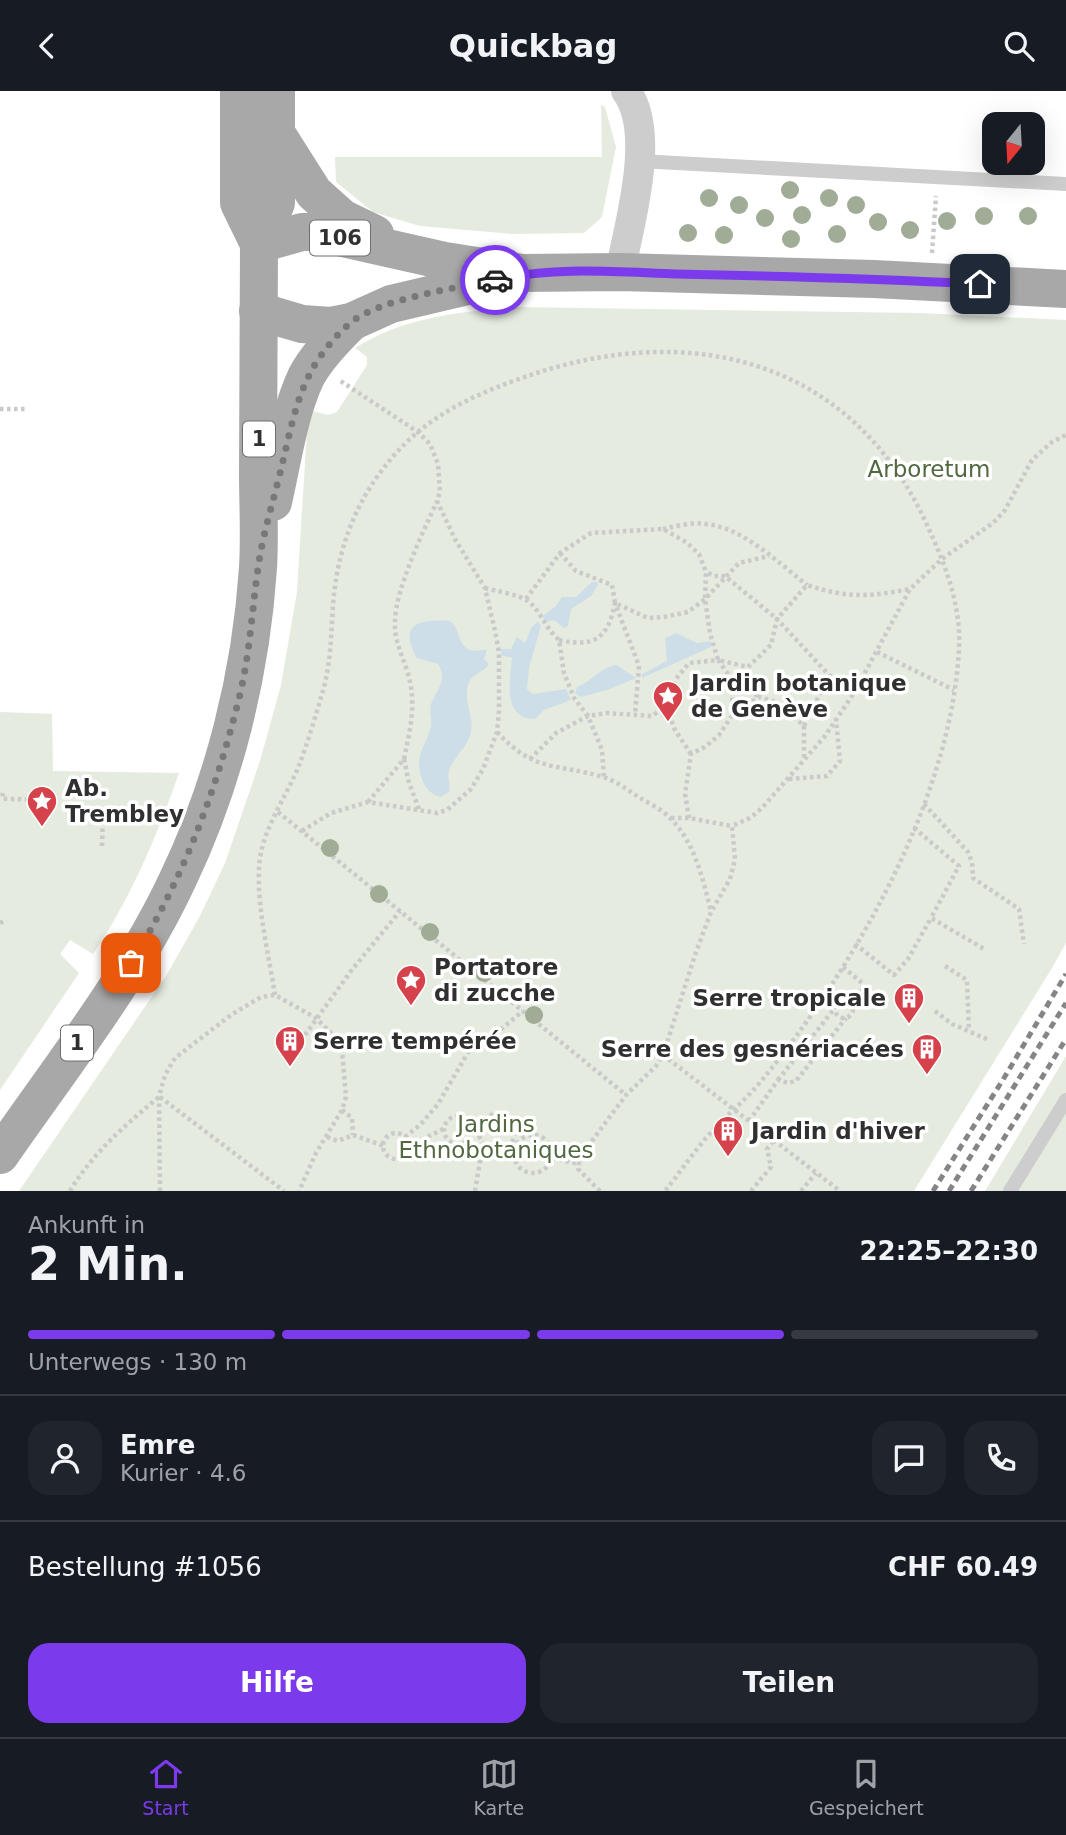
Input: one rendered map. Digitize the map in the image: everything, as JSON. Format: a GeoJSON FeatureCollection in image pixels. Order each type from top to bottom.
{"type":"FeatureCollection","features":[{"type":"Feature","properties":{"kind":"main road"},"geometry":{"type":"LineString","coordinates":[[239,91],[239,203],[259,244]]}},
{"type":"Feature","properties":{"kind":"main road"},"geometry":{"type":"LineString","coordinates":[[259,244],[276,203],[276,91]]}},
{"type":"Feature","properties":{"kind":"main road"},"geometry":{"type":"LineString","coordinates":[[276,134],[314,193],[342,218],[422,257]]}},
{"type":"Feature","properties":{"kind":"main road","name":"106"},"geometry":{"type":"LineString","coordinates":[[259,244],[302,232],[316,232],[422,257],[522,273],[620,272],[874,279],[1066,289]]}},
{"type":"Feature","properties":{"kind":"main road","name":"1"},"geometry":{"type":"LineString","coordinates":[[0,1155],[117,985],[152,929],[187,861],[220,770],[248,650],[258,566],[259,244]]}},
{"type":"Feature","properties":{"kind":"main road"},"geometry":{"type":"LineString","coordinates":[[376,246],[392,292],[391,304]]}},
{"type":"Feature","properties":{"kind":"main road","name":"106"},"geometry":{"type":"LineString","coordinates":[[258,311],[310,325],[331,326],[351,322],[391,304],[522,273]]}},
{"type":"Feature","properties":{"kind":"main road"},"geometry":{"type":"LineString","coordinates":[[258,566],[302,388],[315,362],[351,322]]}},
{"type":"Feature","properties":{"kind":"street"},"geometry":{"type":"LineString","coordinates":[[620,272],[639,160],[639,129],[632,93]]}},
{"type":"Feature","properties":{"kind":"lane"},"geometry":{"type":"LineString","coordinates":[[639,160],[1066,184]]}},
{"type":"Feature","properties":{"kind":"lane"},"geometry":{"type":"LineString","coordinates":[[1010,1191],[1066,1100]]}},
{"type":"Feature","properties":{"kind":"path"},"geometry":{"type":"LineString","coordinates":[[932,254],[937,192]]}},
{"type":"Feature","properties":{"kind":"path"},"geometry":{"type":"LineString","coordinates":[[275,995],[260,898],[259,868],[268,829],[300,764],[324,690],[333,632],[335,591],[349,529],[377,477],[395,454],[433,418],[463,400],[574,362],[649,351],[688,351],[753,363],[783,376],[841,412],[865,434],[905,484],[923,515],[942,559],[957,613],[959,645],[954,690],[924,804],[884,891],[843,967],[813,1014],[735,1111],[720,1123],[665,1191]]}},
{"type":"Feature","properties":{"kind":"path"},"geometry":{"type":"LineString","coordinates":[[336,377],[418,432],[430,444],[438,464],[438,501],[397,601],[394,624],[412,695],[412,719],[404,759],[409,783],[419,809]]}},
{"type":"Feature","properties":{"kind":"path"},"geometry":{"type":"LineString","coordinates":[[0,409],[26,409]]}},
{"type":"Feature","properties":{"kind":"path"},"geometry":{"type":"LineString","coordinates":[[671,818],[689,818],[732,826],[762,809],[789,779],[854,693],[910,589],[942,559],[993,523],[1005,510],[1032,460],[1052,442],[1066,435]]}},
{"type":"Feature","properties":{"kind":"path"},"geometry":{"type":"LineString","coordinates":[[302,831],[331,813],[368,802],[438,813],[447,810],[466,795],[483,769],[497,732],[499,652],[485,587],[456,541],[438,501]]}},
{"type":"Feature","properties":{"kind":"path"},"geometry":{"type":"LineString","coordinates":[[526,599],[560,553],[591,533],[705,524],[726,529],[744,538],[807,585],[826,592],[876,596],[910,589]]}},
{"type":"Feature","properties":{"kind":"path"},"geometry":{"type":"LineString","coordinates":[[663,529],[686,542],[699,554],[706,572],[705,599],[710,633],[718,660],[731,678],[759,697],[777,702],[804,726]]}},
{"type":"Feature","properties":{"kind":"path"},"geometry":{"type":"LineString","coordinates":[[560,553],[576,571],[612,585],[615,603],[639,666],[635,715]]}},
{"type":"Feature","properties":{"kind":"path"},"geometry":{"type":"LineString","coordinates":[[615,603],[648,618],[688,612],[705,599],[739,563],[769,556]]}},
{"type":"Feature","properties":{"kind":"path"},"geometry":{"type":"LineString","coordinates":[[706,572],[713,576],[725,576],[778,619],[829,675],[854,693]]}},
{"type":"Feature","properties":{"kind":"path"},"geometry":{"type":"LineString","coordinates":[[530,759],[556,733],[588,716],[606,713],[652,716],[666,706],[677,679],[689,663],[718,660],[748,667],[771,645],[778,619],[807,585]]}},
{"type":"Feature","properties":{"kind":"path"},"geometry":{"type":"LineString","coordinates":[[485,587],[526,599],[538,611],[548,630],[559,640],[574,643],[590,643],[604,634],[612,620],[615,603]]}},
{"type":"Feature","properties":{"kind":"path"},"geometry":{"type":"LineString","coordinates":[[559,640],[564,673],[574,698],[588,716],[602,750],[604,777]]}},
{"type":"Feature","properties":{"kind":"path"},"geometry":{"type":"LineString","coordinates":[[877,652],[954,690]]}},
{"type":"Feature","properties":{"kind":"path"},"geometry":{"type":"LineString","coordinates":[[804,760],[804,726],[829,675]]}},
{"type":"Feature","properties":{"kind":"path"},"geometry":{"type":"LineString","coordinates":[[731,678],[733,714]]}},
{"type":"Feature","properties":{"kind":"path"},"geometry":{"type":"LineString","coordinates":[[691,754],[719,736],[733,714],[759,697]]}},
{"type":"Feature","properties":{"kind":"path"},"geometry":{"type":"LineString","coordinates":[[666,706],[675,730],[691,754],[685,794],[689,818]]}},
{"type":"Feature","properties":{"kind":"path"},"geometry":{"type":"LineString","coordinates":[[789,779],[827,776],[840,761],[836,719]]}},
{"type":"Feature","properties":{"kind":"path"},"geometry":{"type":"LineString","coordinates":[[497,732],[510,746],[530,759],[545,765],[604,777],[671,818],[695,857],[711,912]]}},
{"type":"Feature","properties":{"kind":"path"},"geometry":{"type":"LineString","coordinates":[[368,802],[404,759]]}},
{"type":"Feature","properties":{"kind":"path"},"geometry":{"type":"LineString","coordinates":[[3,793],[2,798],[7,799],[49,800]]}},
{"type":"Feature","properties":{"kind":"path"},"geometry":{"type":"LineString","coordinates":[[924,804],[968,852],[973,878],[1019,909],[1024,944]]}},
{"type":"Feature","properties":{"kind":"path"},"geometry":{"type":"LineString","coordinates":[[102,846],[103,810]]}},
{"type":"Feature","properties":{"kind":"path"},"geometry":{"type":"LineString","coordinates":[[278,812],[626,1095]]}},
{"type":"Feature","properties":{"kind":"path"},"geometry":{"type":"LineString","coordinates":[[600,1191],[578,1169],[580,1157],[626,1095],[656,1066],[663,1055],[711,912],[730,879],[735,859],[732,826]]}},
{"type":"Feature","properties":{"kind":"path"},"geometry":{"type":"LineString","coordinates":[[855,944],[894,975],[908,959],[959,866],[914,828]]}},
{"type":"Feature","properties":{"kind":"path"},"geometry":{"type":"LineString","coordinates":[[305,1035],[400,911]]}},
{"type":"Feature","properties":{"kind":"path"},"geometry":{"type":"LineString","coordinates":[[931,918],[986,950]]}},
{"type":"Feature","properties":{"kind":"path"},"geometry":{"type":"LineString","coordinates":[[945,966],[967,980],[969,1031]]}},
{"type":"Feature","properties":{"kind":"path"},"geometry":{"type":"LineString","coordinates":[[778,1080],[788,1083],[796,1081],[853,1012],[852,1003],[866,986],[843,967]]}},
{"type":"Feature","properties":{"kind":"path"},"geometry":{"type":"LineString","coordinates":[[160,1191],[159,1096],[165,1075],[175,1059],[231,1015],[261,997],[275,995],[316,1018],[335,1037],[342,1050],[346,1097],[342,1110],[316,1153],[299,1191]]}},
{"type":"Feature","properties":{"kind":"path"},"geometry":{"type":"LineString","coordinates":[[749,1121],[841,1000],[852,1003]]}},
{"type":"Feature","properties":{"kind":"path"},"geometry":{"type":"LineString","coordinates":[[835,1007],[838,1015],[846,1018]]}},
{"type":"Feature","properties":{"kind":"path"},"geometry":{"type":"LineString","coordinates":[[405,1137],[421,1124],[438,1104],[470,1049],[494,1035],[523,1011]]}},
{"type":"Feature","properties":{"kind":"path"},"geometry":{"type":"LineString","coordinates":[[935,1011],[951,1024],[989,1040]]}},
{"type":"Feature","properties":{"kind":"path"},"geometry":{"type":"LineString","coordinates":[[800,1052],[812,1061]]}},
{"type":"Feature","properties":{"kind":"path"},"geometry":{"type":"LineString","coordinates":[[663,1055],[840,1191]]}},
{"type":"Feature","properties":{"kind":"path"},"geometry":{"type":"LineString","coordinates":[[70,1191],[98,1154],[125,1125],[159,1096]]}},
{"type":"Feature","properties":{"kind":"path"},"geometry":{"type":"LineString","coordinates":[[159,1096],[284,1191]]}},
{"type":"Feature","properties":{"kind":"path"},"geometry":{"type":"LineString","coordinates":[[342,1110],[352,1118],[353,1135]]}},
{"type":"Feature","properties":{"kind":"path"},"geometry":{"type":"LineString","coordinates":[[445,1128],[447,1137],[454,1143],[463,1143],[472,1132],[482,1123],[493,1115],[507,1117],[515,1128],[514,1144],[516,1162],[534,1173],[545,1169],[552,1158],[551,1146],[542,1137],[530,1135],[520,1141],[514,1144],[501,1150],[491,1149],[484,1143],[480,1133],[482,1123]]}},
{"type":"Feature","properties":{"kind":"path"},"geometry":{"type":"LineString","coordinates":[[327,1137],[338,1141],[353,1135],[384,1146],[388,1156],[396,1159],[404,1156],[409,1146],[445,1128],[449,1120],[461,1116],[471,1124],[472,1132]]}},
{"type":"Feature","properties":{"kind":"path"},"geometry":{"type":"LineString","coordinates":[[384,1146],[390,1135],[398,1133],[405,1137],[409,1146]]}},
{"type":"Feature","properties":{"kind":"path"},"geometry":{"type":"LineString","coordinates":[[751,1191],[771,1167],[767,1149],[774,1140]]}},
{"type":"Feature","properties":{"kind":"path"},"geometry":{"type":"LineString","coordinates":[[474,1191],[484,1143]]}},
{"type":"Feature","properties":{"kind":"path"},"geometry":{"type":"LineString","coordinates":[[552,1158],[579,1164]]}},
{"type":"Feature","properties":{"kind":"path"},"geometry":{"type":"LineString","coordinates":[[685,1166],[693,1172]]}},
{"type":"Feature","properties":{"kind":"path"},"geometry":{"type":"LineString","coordinates":[[801,1191],[816,1173]]}},
{"type":"Feature","properties":{"kind":"green space"},"geometry":{"type":"Polygon","coordinates":[[[601,105],[605,107],[616,147],[602,217],[584,233],[512,234],[420,226],[373,212],[336,182],[335,157],[602,157],[601,105]]]}},
{"type":"Feature","properties":{"kind":"green space","name":"Jardin botanique de Genève"},"geometry":{"type":"Polygon","coordinates":[[[515,307],[920,313],[1066,320],[1066,943],[1052,968],[914,1191],[19,1191],[166,976],[200,916],[225,863],[260,761],[281,685],[297,592],[307,431],[313,411],[328,415],[337,412],[367,365],[367,357],[355,348],[374,338],[393,329],[432,318],[515,307]]]}},
{"type":"Feature","properties":{"kind":"green space"},"geometry":{"type":"Polygon","coordinates":[[[0,712],[52,714],[53,771],[179,773],[152,843],[107,933],[93,954],[70,940],[60,954],[79,973],[0,1090],[0,712]]]}},
{"type":"Feature","properties":{"kind":"green space"},"geometry":{"type":"Polygon","coordinates":[[[1066,1056],[1066,1191],[985,1191],[1066,1056]]]}},
{"type":"Feature","properties":{"kind":"water"},"geometry":{"type":"Polygon","coordinates":[[[592,582],[597,582],[598,585],[591,596],[571,609],[568,626],[564,628],[554,620],[544,621],[543,616],[556,606],[562,597],[576,597],[592,582]]]}},
{"type":"Feature","properties":{"kind":"water"},"geometry":{"type":"Polygon","coordinates":[[[450,621],[466,648],[472,651],[487,650],[484,659],[489,664],[469,682],[467,695],[470,737],[449,770],[449,792],[441,797],[425,786],[419,758],[431,726],[431,704],[442,675],[438,664],[417,658],[410,637],[411,630],[422,623],[450,621]]]}},
{"type":"Feature","properties":{"kind":"water"},"geometry":{"type":"Polygon","coordinates":[[[538,621],[541,626],[529,668],[527,689],[533,694],[566,689],[571,700],[544,710],[535,719],[517,713],[513,705],[510,697],[512,658],[501,655],[501,649],[511,649],[517,637],[525,643],[531,628],[538,621]]]}},
{"type":"Feature","properties":{"kind":"water"},"geometry":{"type":"Polygon","coordinates":[[[676,633],[697,643],[711,641],[711,647],[642,678],[642,674],[667,661],[665,638],[676,633]]]}},
{"type":"Feature","properties":{"kind":"water"},"geometry":{"type":"Polygon","coordinates":[[[617,665],[636,678],[581,697],[575,693],[577,687],[606,668],[617,665]]]}},
{"type":"Feature","properties":{"kind":"railway"},"geometry":{"type":"LineString","coordinates":[[933,1191],[1066,974]]}},
{"type":"Feature","properties":{"kind":"railway"},"geometry":{"type":"LineString","coordinates":[[949,1191],[1066,1003]]}},
{"type":"Feature","properties":{"kind":"railway"},"geometry":{"type":"LineString","coordinates":[[971,1191],[1066,1039]]}},
{"type":"Feature","properties":{"kind":"way so far"},"geometry":{"type":"LineString","coordinates":[[131,963],[177,881],[206,812],[220,770],[241,690],[258,566],[296,406],[306,377],[315,362],[351,322],[362,316],[391,304],[495,280]]}},
{"type":"Feature","properties":{"kind":"place","name":"Jardin botanique de Genève"},"geometry":{"type":"Point","coordinates":[668,723]}},
{"type":"Feature","properties":{"kind":"place","name":"Ab. Trembley"},"geometry":{"type":"Point","coordinates":[42,828]}},
{"type":"Feature","properties":{"kind":"place","name":"Portatore di zucche"},"geometry":{"type":"Point","coordinates":[411,1007]}},
{"type":"Feature","properties":{"kind":"place","name":"Serre tropicale"},"geometry":{"type":"Point","coordinates":[909,1025]}},
{"type":"Feature","properties":{"kind":"place","name":"Serre tempérée"},"geometry":{"type":"Point","coordinates":[290,1068]}},
{"type":"Feature","properties":{"kind":"place","name":"Serre des gesnériacées"},"geometry":{"type":"Point","coordinates":[927,1076]}},
{"type":"Feature","properties":{"kind":"place","name":"Jardin d'hiver"},"geometry":{"type":"Point","coordinates":[728,1158]}},
{"type":"Feature","properties":{"kind":"route"},"geometry":{"type":"LineString","coordinates":[[495,280],[522,273],[620,272],[980,284]]}},
{"type":"Feature","properties":{"kind":"park label","name":"Arboretum"},"geometry":{"type":"Point","coordinates":[929,469]}},
{"type":"Feature","properties":{"kind":"park label","name":"Jardins Ethnobotaniques"},"geometry":{"type":"Point","coordinates":[496,1137]}}]}
